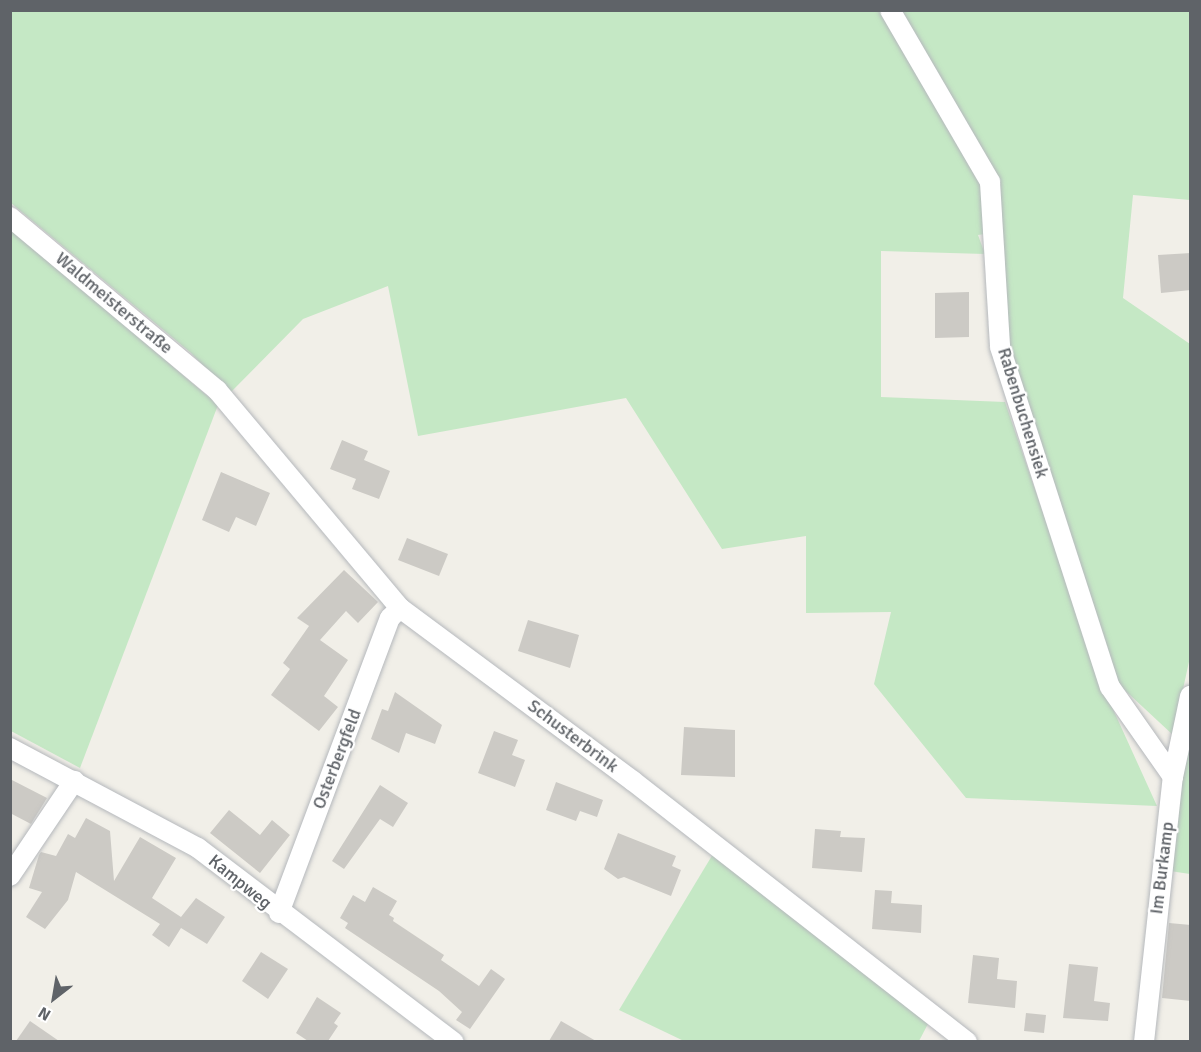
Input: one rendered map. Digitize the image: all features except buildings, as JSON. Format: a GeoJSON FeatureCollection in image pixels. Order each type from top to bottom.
{"type":"FeatureCollection","features":[{"type":"Feature","properties":{"kind":"street","name":"Rabenbuchensiek"},"geometry":{"type":"LineString","coordinates":[[890,10],[990,182],[1000,347],[1110,687],[1173,777]]}},
{"type":"Feature","properties":{"kind":"street","name":"Waldmeisterstraße"},"geometry":{"type":"LineString","coordinates":[[10,217],[217,390]]}},
{"type":"Feature","properties":{"kind":"street","name":"Schusterbrink"},"geometry":{"type":"LineString","coordinates":[[217,390],[400,608],[633,781],[967,1041]]}},
{"type":"Feature","properties":{"kind":"street","name":"Osterbergfeld"},"geometry":{"type":"LineString","coordinates":[[279,913],[390,618],[400,608]]}},
{"type":"Feature","properties":{"kind":"street","name":"Im Burkamp"},"geometry":{"type":"LineString","coordinates":[[1144,1041],[1173,777],[1191,696]]}},
{"type":"Feature","properties":{"kind":"street","name":"Kampweg"},"geometry":{"type":"LineString","coordinates":[[10,748],[198,848],[279,913],[454,1041]]}},
{"type":"Feature","properties":{"kind":"street"},"geometry":{"type":"LineString","coordinates":[[10,876],[74,781]]}},
{"type":"Feature","properties":{"kind":"green space"},"geometry":{"type":"Polygon","coordinates":[[[10,11],[1190,11],[1190,200],[1133,195],[1123,298],[1190,344],[1190,657],[1173,735],[1116,682],[1007,344],[998,232],[978,235],[985,254],[881,251],[881,397],[1005,402],[1102,685],[1157,806],[966,798],[874,684],[891,612],[806,613],[806,536],[722,549],[626,398],[418,436],[388,286],[303,319],[230,393],[191,353],[11,203],[10,11]]]}},
{"type":"Feature","properties":{"kind":"green space"},"geometry":{"type":"Polygon","coordinates":[[[10,228],[218,405],[80,768],[11,731],[10,228]]]}},
{"type":"Feature","properties":{"kind":"green space"},"geometry":{"type":"Polygon","coordinates":[[[1190,726],[1190,874],[1170,871],[1190,726]]]}},
{"type":"Feature","properties":{"kind":"green space"},"geometry":{"type":"Polygon","coordinates":[[[713,854],[930,1020],[919,1041],[686,1042],[619,1010],[713,854]]]}}]}
